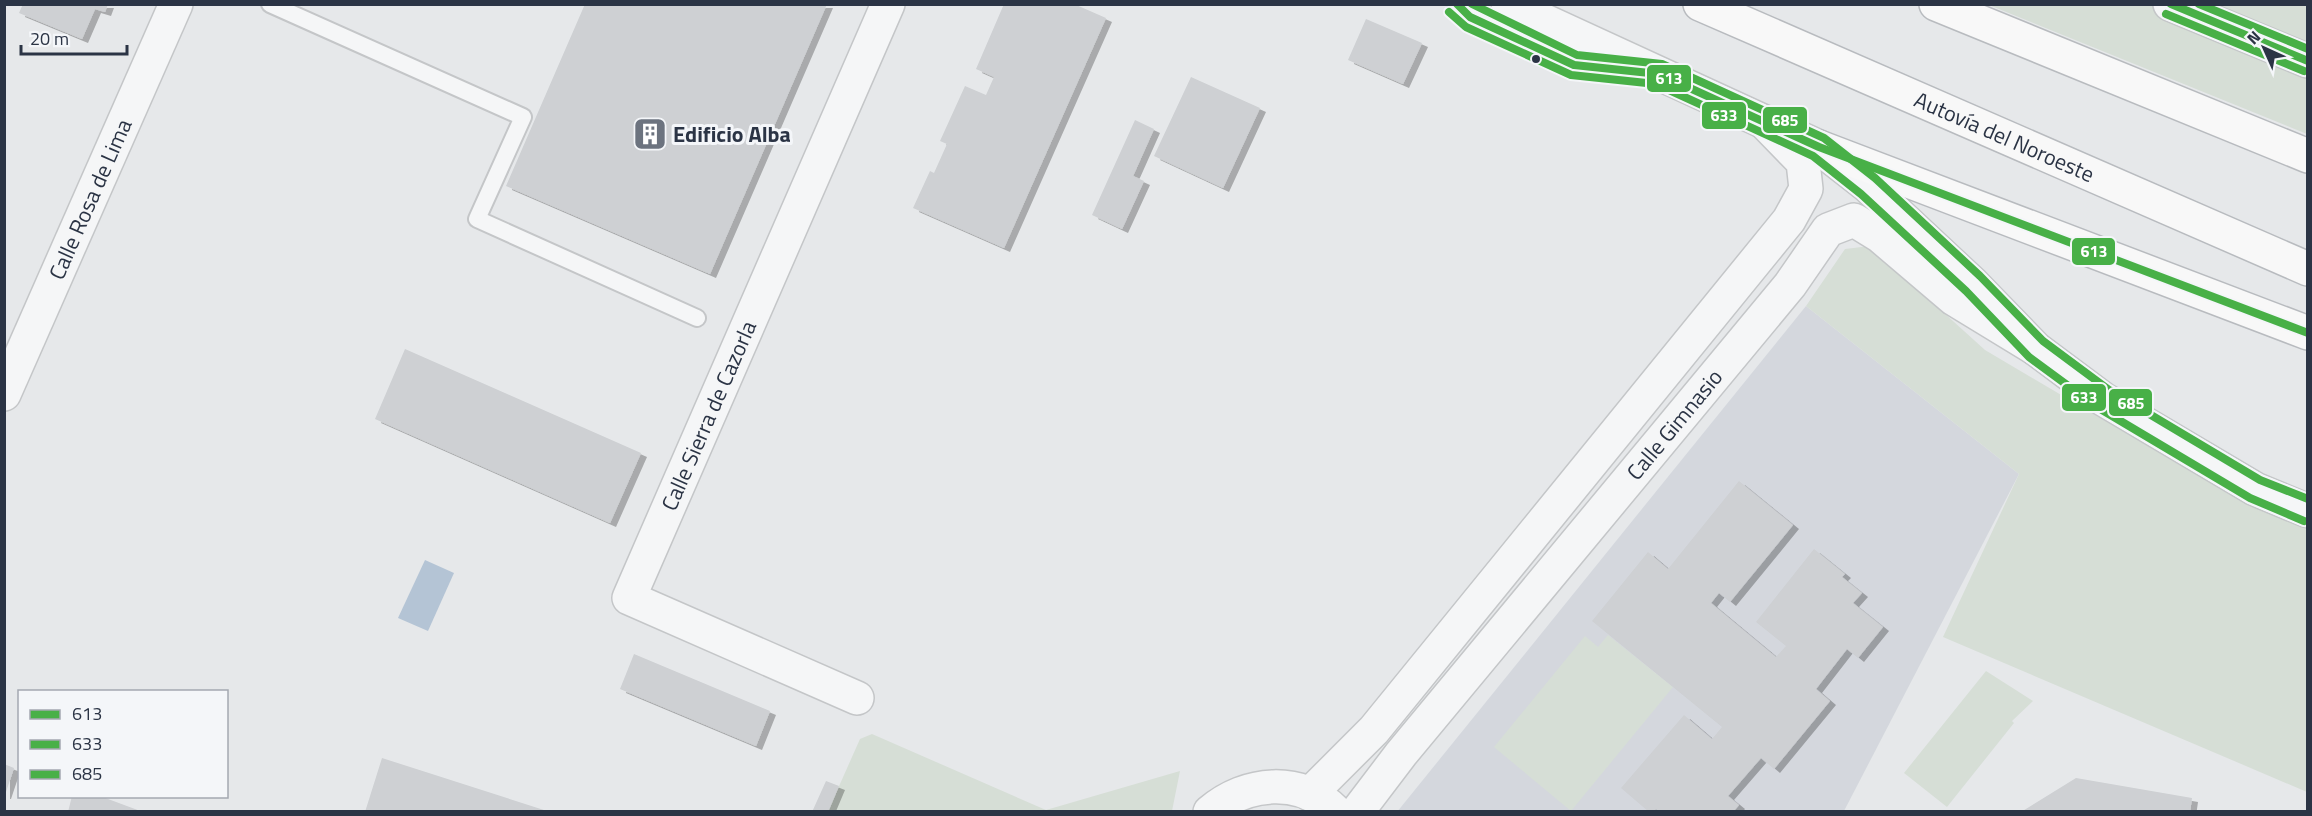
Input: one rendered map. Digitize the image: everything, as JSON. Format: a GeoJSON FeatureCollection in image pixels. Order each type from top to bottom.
{"type":"FeatureCollection","features":[{"type":"Feature","properties":{"kind":"highway","name":"Autovía del Noroeste"},"geometry":{"type":"LineString","coordinates":[[1700,4],[2307,269]]}},
{"type":"Feature","properties":{"kind":"highway"},"geometry":{"type":"LineString","coordinates":[[1936,4],[2307,156]]}},
{"type":"Feature","properties":{"kind":"highway"},"geometry":{"type":"LineString","coordinates":[[1819,147],[2307,333]]}},
{"type":"Feature","properties":{"kind":"street","name":"Calle Rosa de Lima"},"geometry":{"type":"LineString","coordinates":[[4,394],[176,4]]}},
{"type":"Feature","properties":{"kind":"street","name":"Calle Sierra de Cazorla"},"geometry":{"type":"LineString","coordinates":[[857,698],[630,598],[888,4]]}},
{"type":"Feature","properties":{"kind":"street"},"geometry":{"type":"LineString","coordinates":[[1508,4],[1819,147],[1884,201],[1973,284],[2036,350],[2103,399],[2255,489],[2307,511]]}},
{"type":"Feature","properties":{"kind":"street"},"geometry":{"type":"LineString","coordinates":[[2170,4],[2307,61]]}},
{"type":"Feature","properties":{"kind":"street","name":"Calle Gimnasio"},"geometry":{"type":"LineString","coordinates":[[1323,803],[1374,730],[1789,220],[1806,189],[1803,162],[1766,124]]}},
{"type":"Feature","properties":{"kind":"street","name":"Calle Gimnasio"},"geometry":{"type":"LineString","coordinates":[[1357,812],[1401,754],[1790,285],[1828,230],[1854,220],[1880,236],[1954,298],[2036,350]]}},
{"type":"Feature","properties":{"kind":"street"},"geometry":{"type":"LineString","coordinates":[[1210,812],[1224,800],[1251,788],[1281,787],[1323,803]]}},
{"type":"Feature","properties":{"kind":"lane"},"geometry":{"type":"LineString","coordinates":[[270,4],[523,117],[477,219],[698,318]]}},
{"type":"Feature","properties":{"kind":"lane"},"geometry":{"type":"LineString","coordinates":[[1456,4],[1470,17],[1574,65],[1659,74]]}},
{"type":"Feature","properties":{"kind":"shaded area"},"geometry":{"type":"Polygon","coordinates":[[[1989,5],[2307,5],[2307,134],[1989,5]]]}},
{"type":"Feature","properties":{"kind":"shaded area"},"geometry":{"type":"Polygon","coordinates":[[[1870,246],[1985,350],[2236,498],[2307,530],[2307,792],[1943,637],[2019,474],[1806,306],[1845,249],[1870,246]]]}},
{"type":"Feature","properties":{"kind":"shaded area"},"geometry":{"type":"Polygon","coordinates":[[[1806,306],[2019,474],[1844,811],[1397,812],[1806,306]]]}},
{"type":"Feature","properties":{"kind":"shaded area"},"geometry":{"type":"Polygon","coordinates":[[[1608,635],[1673,687],[1571,811],[1494,747],[1585,636],[1598,647],[1608,635]]]}},
{"type":"Feature","properties":{"kind":"shaded area"},"geometry":{"type":"Polygon","coordinates":[[[1986,671],[2033,701],[2012,721],[2014,723],[1947,807],[1904,773],[1986,671]]]}},
{"type":"Feature","properties":{"kind":"shaded area"},"geometry":{"type":"Polygon","coordinates":[[[872,734],[1046,810],[1180,771],[1172,811],[828,811],[860,739],[872,734]]]}},
{"type":"Feature","properties":{"kind":"water"},"geometry":{"type":"Polygon","coordinates":[[[425,560],[454,573],[428,631],[398,618],[425,560]]]}},
{"type":"Feature","properties":{"kind":"building"},"geometry":{"type":"Polygon","coordinates":[[[23,4],[108,4],[105,12],[95,9],[82,39],[19,13],[23,4]]]}},
{"type":"Feature","properties":{"kind":"building","name":"Edificio Alba"},"geometry":{"type":"Polygon","coordinates":[[[585,4],[827,4],[710,274],[506,186],[585,4]]]}},
{"type":"Feature","properties":{"kind":"building"},"geometry":{"type":"Polygon","coordinates":[[[1004,4],[1074,4],[1106,18],[1004,248],[913,208],[930,171],[934,173],[947,144],[940,141],[965,86],[986,95],[994,77],[976,69],[1004,4]]]}},
{"type":"Feature","properties":{"kind":"building"},"geometry":{"type":"Polygon","coordinates":[[[1366,19],[1422,43],[1403,84],[1348,60],[1366,19]]]}},
{"type":"Feature","properties":{"kind":"building"},"geometry":{"type":"Polygon","coordinates":[[[1191,77],[1260,108],[1223,188],[1154,156],[1191,77]]]}},
{"type":"Feature","properties":{"kind":"building"},"geometry":{"type":"Polygon","coordinates":[[[1135,120],[1154,129],[1133,176],[1144,181],[1122,229],[1092,215],[1135,120]]]}},
{"type":"Feature","properties":{"kind":"building"},"geometry":{"type":"Polygon","coordinates":[[[405,349],[641,453],[610,523],[375,419],[405,349]]]}},
{"type":"Feature","properties":{"kind":"building"},"geometry":{"type":"Polygon","coordinates":[[[1739,481],[1793,525],[1730,602],[1719,593],[1711,603],[1776,657],[1786,646],[1756,622],[1814,549],[1845,574],[1842,577],[1862,593],[1853,603],[1883,627],[1858,658],[1847,649],[1816,689],[1830,701],[1774,769],[1761,758],[1728,796],[1739,805],[1733,812],[1659,812],[1656,809],[1654,812],[1649,812],[1621,788],[1684,715],[1712,739],[1722,727],[1592,621],[1648,552],[1668,569],[1739,481]]]}},
{"type":"Feature","properties":{"kind":"building"},"geometry":{"type":"Polygon","coordinates":[[[634,654],[770,711],[756,746],[620,689],[634,654]]]}},
{"type":"Feature","properties":{"kind":"building"},"geometry":{"type":"Polygon","coordinates":[[[382,758],[547,811],[547,812],[365,812],[382,758]]]}},
{"type":"Feature","properties":{"kind":"building"},"geometry":{"type":"Polygon","coordinates":[[[4,764],[14,768],[5,795],[4,795],[4,764]]]}},
{"type":"Feature","properties":{"kind":"building"},"geometry":{"type":"Polygon","coordinates":[[[2076,778],[2192,798],[2190,812],[2021,812],[2076,778]]]}},
{"type":"Feature","properties":{"kind":"building"},"geometry":{"type":"Polygon","coordinates":[[[826,781],[839,786],[828,812],[812,812],[826,781]]]}},
{"type":"Feature","properties":{"kind":"building"},"geometry":{"type":"Polygon","coordinates":[[[72,798],[105,798],[143,812],[68,812],[72,798]]]}},
{"type":"Feature","properties":{"kind":"transit line","name":"613"},"geometry":{"type":"LineString","coordinates":[[1457,4],[1470,17],[1574,65],[1659,74],[1819,147],[2308,333]]}},
{"type":"Feature","properties":{"kind":"transit line","name":"685"},"geometry":{"type":"LineString","coordinates":[[1472,4],[1577,55],[1662,64],[1824,138],[1875,178],[1980,276],[2043,341],[2109,390],[2260,480],[2308,499]]}},
{"type":"Feature","properties":{"kind":"transit line","name":"613"},"geometry":{"type":"LineString","coordinates":[[2171,4],[2308,61]]}},
{"type":"Feature","properties":{"kind":"transit line","name":"685"},"geometry":{"type":"LineString","coordinates":[[2199,4],[2308,49]]}},
{"type":"Feature","properties":{"kind":"transit line","name":"633"},"geometry":{"type":"LineString","coordinates":[[1449,12],[1466,27],[1571,75],[1656,84],[1813,156],[1861,194],[1966,291],[2029,357],[2097,407],[2250,498],[2304,521]]}},
{"type":"Feature","properties":{"kind":"transit line","name":"633"},"geometry":{"type":"LineString","coordinates":[[2166,14],[2304,71]]}},
{"type":"Feature","properties":{"kind":"place","name":"Edificio Alba"},"geometry":{"type":"Point","coordinates":[650,134]}}]}
